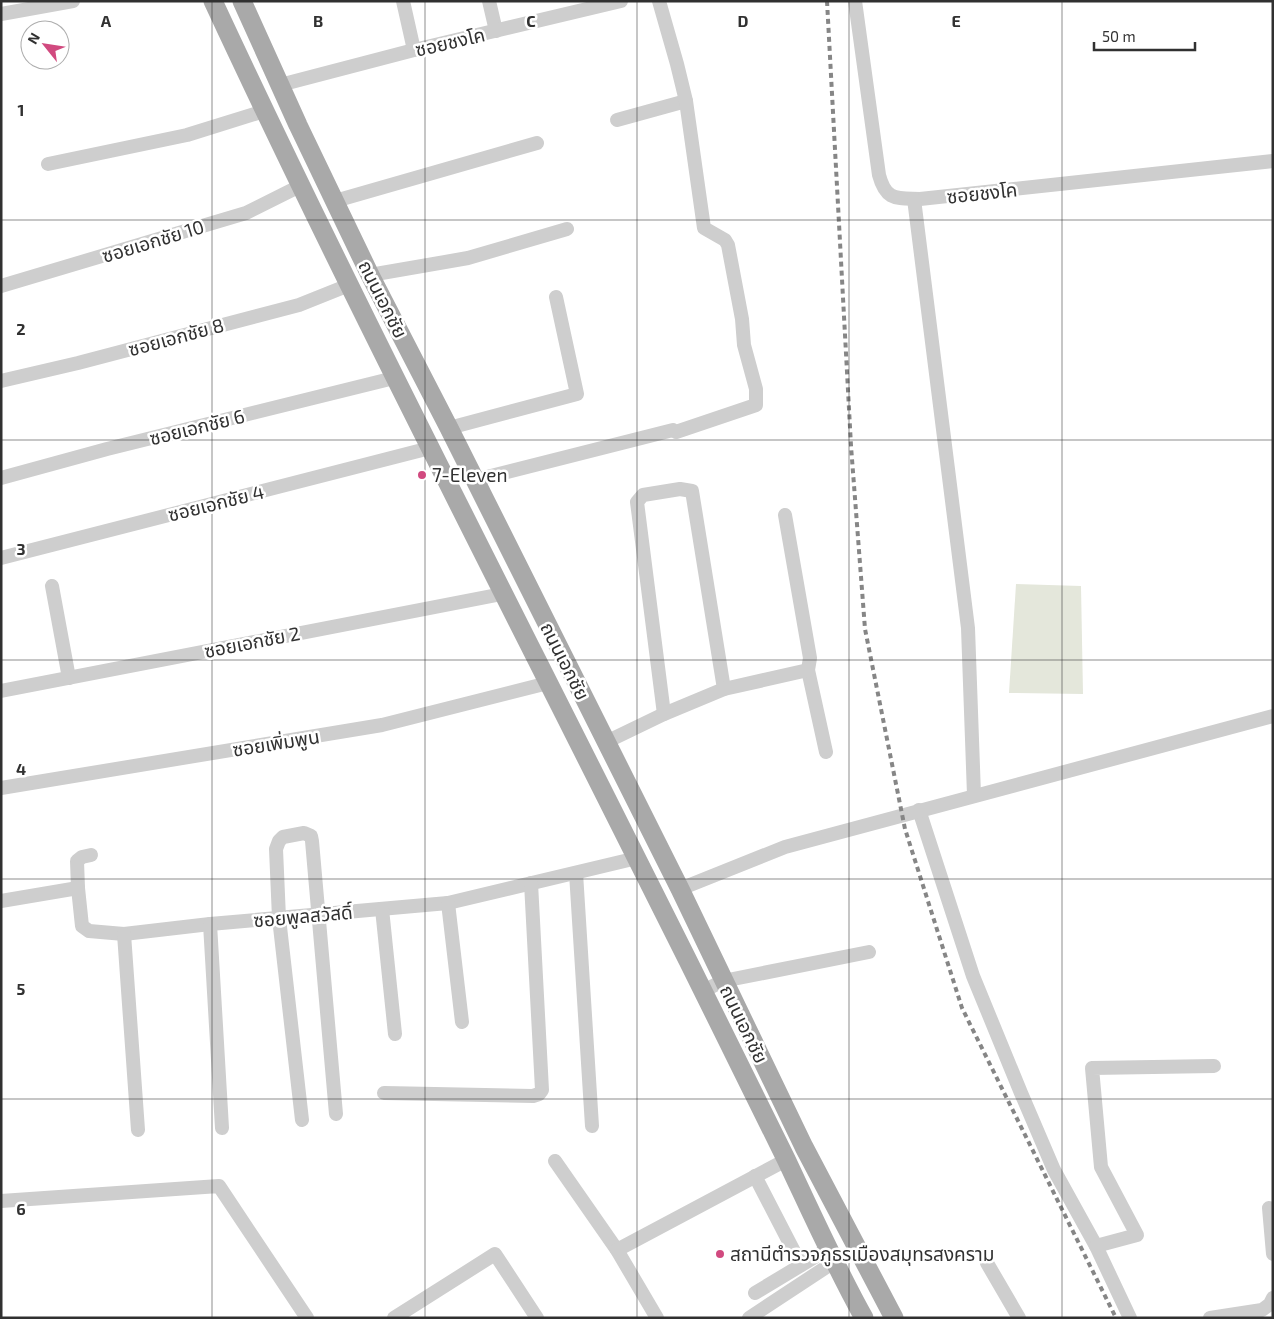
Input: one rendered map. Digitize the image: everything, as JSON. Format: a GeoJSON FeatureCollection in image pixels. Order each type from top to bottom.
{"type":"FeatureCollection","features":[{"type":"Feature","properties":{"kind":"main road","name":"ถนนเอกชัย"},"geometry":{"type":"LineString","coordinates":[[213,1],[300,186],[394,378],[637,858],[786,1160],[831,1256],[864,1318]]}},
{"type":"Feature","properties":{"kind":"main road","name":"ถนนเอกชัย"},"geometry":{"type":"LineString","coordinates":[[244,2],[280,85],[370,275],[449,428],[680,889],[808,1155],[894,1318]]}},
{"type":"Feature","properties":{"kind":"street"},"geometry":{"type":"LineString","coordinates":[[1,14],[73,1]]}},
{"type":"Feature","properties":{"kind":"street"},"geometry":{"type":"LineString","coordinates":[[403,1],[414,50]]}},
{"type":"Feature","properties":{"kind":"street"},"geometry":{"type":"LineString","coordinates":[[489,1],[496,31]]}},
{"type":"Feature","properties":{"kind":"street","name":"ซอยชงโค"},"geometry":{"type":"LineString","coordinates":[[280,85],[496,31],[582,6],[621,1]]}},
{"type":"Feature","properties":{"kind":"street"},"geometry":{"type":"LineString","coordinates":[[475,480],[674,430],[676,432],[756,405],[756,390],[744,345],[742,319],[728,245],[725,240],[704,228],[686,102],[659,1]]}},
{"type":"Feature","properties":{"kind":"street","name":"ซอยชงโค"},"geometry":{"type":"LineString","coordinates":[[855,1],[879,175],[883,188],[894,198],[914,199],[1273,161]]}},
{"type":"Feature","properties":{"kind":"street"},"geometry":{"type":"LineString","coordinates":[[617,120],[686,102]]}},
{"type":"Feature","properties":{"kind":"street"},"geometry":{"type":"LineString","coordinates":[[48,164],[187,134],[264,111]]}},
{"type":"Feature","properties":{"kind":"street"},"geometry":{"type":"LineString","coordinates":[[335,201],[537,143]]}},
{"type":"Feature","properties":{"kind":"street","name":"ซอยเอกชัย 10"},"geometry":{"type":"LineString","coordinates":[[1,286],[246,213],[300,186]]}},
{"type":"Feature","properties":{"kind":"street"},"geometry":{"type":"LineString","coordinates":[[914,199],[968,628],[974,795]]}},
{"type":"Feature","properties":{"kind":"street"},"geometry":{"type":"LineString","coordinates":[[370,275],[468,258],[567,229]]}},
{"type":"Feature","properties":{"kind":"street","name":"ซอยเอกชัย 8"},"geometry":{"type":"LineString","coordinates":[[1,381],[78,364],[299,305],[349,285]]}},
{"type":"Feature","properties":{"kind":"street"},"geometry":{"type":"LineString","coordinates":[[449,428],[577,394],[556,297]]}},
{"type":"Feature","properties":{"kind":"street","name":"ซอยเอกชัย 6"},"geometry":{"type":"LineString","coordinates":[[1,478],[107,449],[394,378]]}},
{"type":"Feature","properties":{"kind":"street","name":"ซอยเอกชัย 4"},"geometry":{"type":"LineString","coordinates":[[1,558],[430,448]]}},
{"type":"Feature","properties":{"kind":"street"},"geometry":{"type":"LineString","coordinates":[[664,714],[637,502],[643,495],[680,489],[692,491],[724,689]]}},
{"type":"Feature","properties":{"kind":"street"},"geometry":{"type":"LineString","coordinates":[[784,515],[810,658],[808,670],[826,752]]}},
{"type":"Feature","properties":{"kind":"street"},"geometry":{"type":"LineString","coordinates":[[52,586],[69,678]]}},
{"type":"Feature","properties":{"kind":"street","name":"ซอยเอกชัย 2"},"geometry":{"type":"LineString","coordinates":[[1,691],[502,594]]}},
{"type":"Feature","properties":{"kind":"street"},"geometry":{"type":"LineString","coordinates":[[606,742],[664,714],[724,689],[808,670]]}},
{"type":"Feature","properties":{"kind":"street","name":"ซอยเพิ่มพูน"},"geometry":{"type":"LineString","coordinates":[[1,788],[382,725],[548,683]]}},
{"type":"Feature","properties":{"kind":"street"},"geometry":{"type":"LineString","coordinates":[[680,889],[785,847],[1273,716]]}},
{"type":"Feature","properties":{"kind":"street"},"geometry":{"type":"LineString","coordinates":[[919,810],[973,976],[1010,1066],[1054,1170],[1096,1246],[1130,1318]]}},
{"type":"Feature","properties":{"kind":"street"},"geometry":{"type":"LineString","coordinates":[[302,1120],[280,918],[276,849],[279,841],[283,838],[304,833],[311,836],[312,841],[336,1114]]}},
{"type":"Feature","properties":{"kind":"street"},"geometry":{"type":"LineString","coordinates":[[1,900],[78,888],[77,861],[82,857],[91,856]]}},
{"type":"Feature","properties":{"kind":"street","name":"ซอยพูลสวัสดิ์"},"geometry":{"type":"LineString","coordinates":[[78,888],[82,926],[89,931],[124,934],[210,924],[448,903],[637,858]]}},
{"type":"Feature","properties":{"kind":"street"},"geometry":{"type":"LineString","coordinates":[[576,873],[592,1126]]}},
{"type":"Feature","properties":{"kind":"street"},"geometry":{"type":"LineString","coordinates":[[384,1093],[533,1096],[540,1094],[542,1090],[531,883]]}},
{"type":"Feature","properties":{"kind":"street"},"geometry":{"type":"LineString","coordinates":[[448,903],[462,1022]]}},
{"type":"Feature","properties":{"kind":"street"},"geometry":{"type":"LineString","coordinates":[[382,909],[395,1034]]}},
{"type":"Feature","properties":{"kind":"street"},"geometry":{"type":"LineString","coordinates":[[210,924],[222,1128]]}},
{"type":"Feature","properties":{"kind":"street"},"geometry":{"type":"LineString","coordinates":[[124,934],[138,1130]]}},
{"type":"Feature","properties":{"kind":"street"},"geometry":{"type":"LineString","coordinates":[[703,991],[723,981],[870,952]]}},
{"type":"Feature","properties":{"kind":"street"},"geometry":{"type":"LineString","coordinates":[[1096,1246],[1138,1235],[1101,1167],[1092,1068],[1214,1066]]}},
{"type":"Feature","properties":{"kind":"street"},"geometry":{"type":"LineString","coordinates":[[617,1250],[786,1160]]}},
{"type":"Feature","properties":{"kind":"street"},"geometry":{"type":"LineString","coordinates":[[555,1161],[617,1250],[657,1318]]}},
{"type":"Feature","properties":{"kind":"street"},"geometry":{"type":"LineString","coordinates":[[755,1176],[802,1265]]}},
{"type":"Feature","properties":{"kind":"street"},"geometry":{"type":"LineString","coordinates":[[1,1201],[219,1186],[306,1318]]}},
{"type":"Feature","properties":{"kind":"street"},"geometry":{"type":"LineString","coordinates":[[1269,1208],[1273,1254]]}},
{"type":"Feature","properties":{"kind":"street"},"geometry":{"type":"LineString","coordinates":[[394,1318],[494,1254],[537,1318]]}},
{"type":"Feature","properties":{"kind":"street"},"geometry":{"type":"LineString","coordinates":[[755,1293],[802,1265],[831,1256]]}},
{"type":"Feature","properties":{"kind":"street"},"geometry":{"type":"LineString","coordinates":[[748,1318],[771,1312],[831,1256]]}},
{"type":"Feature","properties":{"kind":"street"},"geometry":{"type":"LineString","coordinates":[[987,1263],[1018,1318]]}},
{"type":"Feature","properties":{"kind":"street"},"geometry":{"type":"LineString","coordinates":[[1210,1318],[1262,1310],[1270,1304],[1273,1298]]}},
{"type":"Feature","properties":{"kind":"shaded area"},"geometry":{"type":"Polygon","coordinates":[[[1016,584],[1081,586],[1083,694],[1009,693],[1016,584]]]}},
{"type":"Feature","properties":{"kind":"railway"},"geometry":{"type":"LineString","coordinates":[[827,1],[851,446],[865,629],[905,829],[962,1008],[1116,1318]]}},
{"type":"Feature","properties":{"kind":"place","name":"7-Eleven"},"geometry":{"type":"Point","coordinates":[422,475]}},
{"type":"Feature","properties":{"kind":"place","name":"สถานีตำรวจภูธรเมืองสมุทรสงคราม"},"geometry":{"type":"Point","coordinates":[720,1254]}}]}
